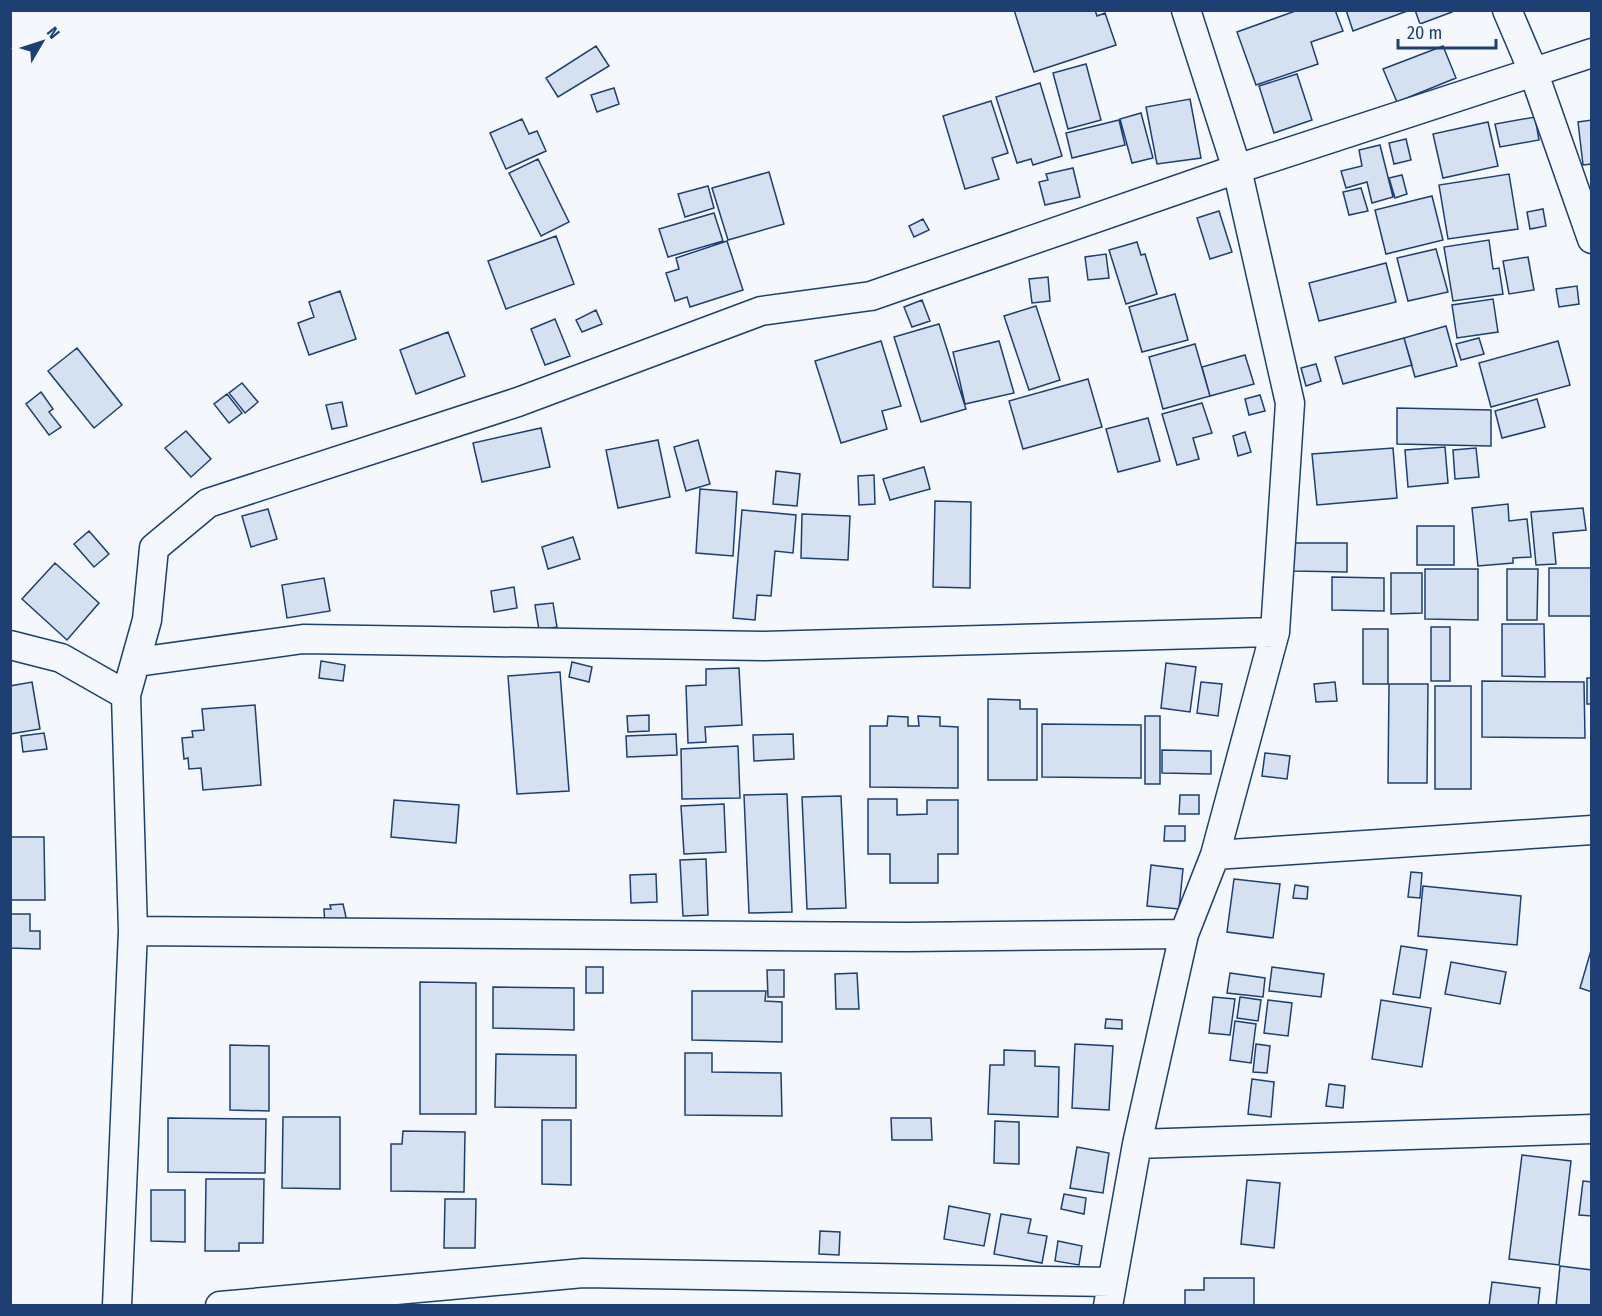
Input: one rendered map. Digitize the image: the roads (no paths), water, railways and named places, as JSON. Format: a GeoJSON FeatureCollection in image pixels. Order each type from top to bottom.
{"type":"FeatureCollection","features":[{"type":"Feature","properties":{"kind":"street"},"geometry":{"type":"LineString","coordinates":[[220,1305],[583,1273],[1110,1294],[1137,1144],[1184,934],[1215,855],[1275,632],[1290,403],[1237,170],[1186,10]]}},
{"type":"Feature","properties":{"kind":"street"},"geometry":{"type":"LineString","coordinates":[[1507,10],[1533,70],[1592,239]]}},
{"type":"Feature","properties":{"kind":"street"},"geometry":{"type":"LineString","coordinates":[[117,1305],[133,931],[126,695],[147,620],[154,548],[208,503],[518,402],[761,311],[871,296],[1533,70],[1592,53]]}},
{"type":"Feature","properties":{"kind":"street"},"geometry":{"type":"LineString","coordinates":[[137,662],[303,639],[764,646],[1275,632]]}},
{"type":"Feature","properties":{"kind":"street"},"geometry":{"type":"LineString","coordinates":[[10,645],[61,658],[126,695]]}},
{"type":"Feature","properties":{"kind":"street"},"geometry":{"type":"LineString","coordinates":[[1215,855],[1592,830]]}},
{"type":"Feature","properties":{"kind":"street"},"geometry":{"type":"LineString","coordinates":[[133,931],[907,937],[1184,934]]}},
{"type":"Feature","properties":{"kind":"street"},"geometry":{"type":"LineString","coordinates":[[1137,1144],[1592,1129]]}}]}
